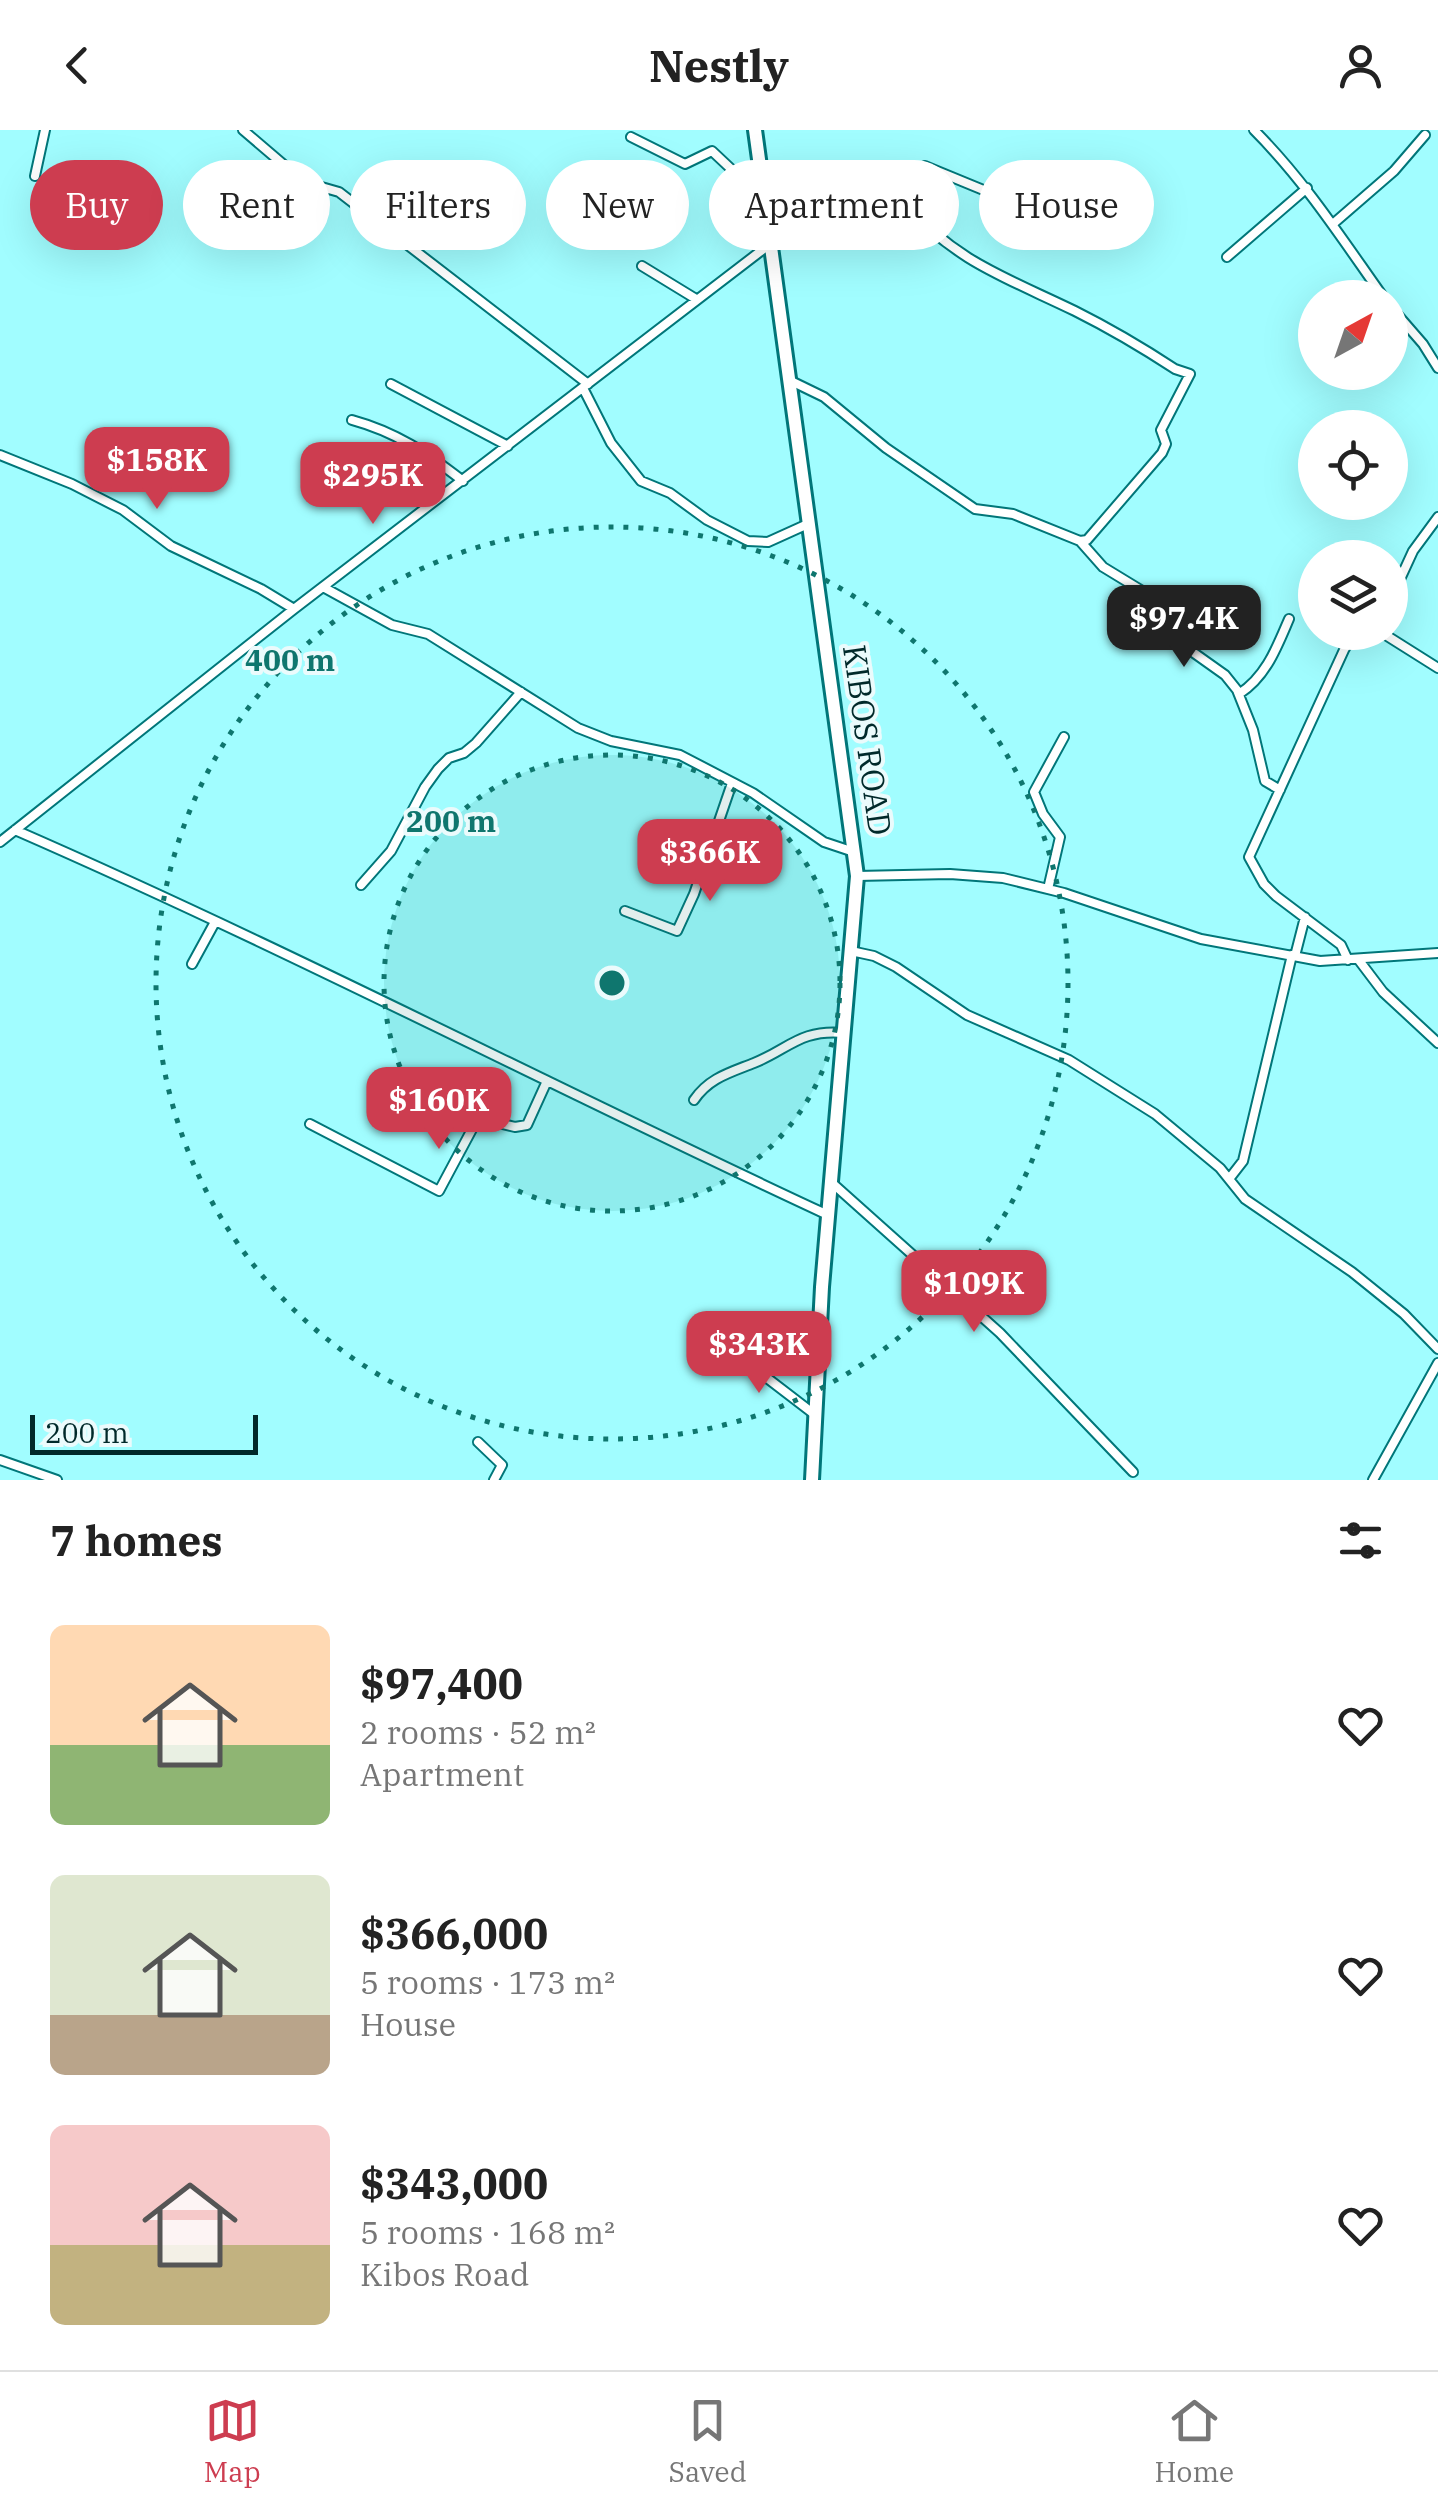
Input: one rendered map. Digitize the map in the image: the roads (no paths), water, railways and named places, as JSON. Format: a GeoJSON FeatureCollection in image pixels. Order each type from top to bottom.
{"type":"FeatureCollection","features":[{"type":"Feature","properties":{"kind":"main road","name":"KIBOS ROAD"},"geometry":{"type":"LineString","coordinates":[[755,130],[759,160]]}},
{"type":"Feature","properties":{"kind":"main road","name":"KIBOS ROAD"},"geometry":{"type":"LineString","coordinates":[[770,250],[856,876],[828,1215],[812,1480]]}},
{"type":"Feature","properties":{"kind":"street"},"geometry":{"type":"LineString","coordinates":[[38,160],[45,130]]}},
{"type":"Feature","properties":{"kind":"street"},"geometry":{"type":"LineString","coordinates":[[243,130],[304,182],[338,192],[586,386],[611,443],[641,481],[670,492],[707,520],[748,540],[768,542],[810,523]]}},
{"type":"Feature","properties":{"kind":"street"},"geometry":{"type":"LineString","coordinates":[[1254,130],[1334,222],[1372,280]]}},
{"type":"Feature","properties":{"kind":"street"},"geometry":{"type":"LineString","coordinates":[[1334,222],[1394,171],[1425,135]]}},
{"type":"Feature","properties":{"kind":"street"},"geometry":{"type":"LineString","coordinates":[[631,137],[685,164],[712,151],[722,160]]}},
{"type":"Feature","properties":{"kind":"street"},"geometry":{"type":"LineString","coordinates":[[1228,257],[1306,188]]}},
{"type":"Feature","properties":{"kind":"street"},"geometry":{"type":"LineString","coordinates":[[0,842],[294,608],[586,386],[757,250]]}},
{"type":"Feature","properties":{"kind":"street"},"geometry":{"type":"LineString","coordinates":[[957,250],[989,272],[1076,312],[1190,374],[1161,430],[1166,444],[1162,453],[1087,540],[1080,541]]}},
{"type":"Feature","properties":{"kind":"street"},"geometry":{"type":"LineString","coordinates":[[642,266],[696,299]]}},
{"type":"Feature","properties":{"kind":"street"},"geometry":{"type":"LineString","coordinates":[[1408,327],[1438,368]]}},
{"type":"Feature","properties":{"kind":"street"},"geometry":{"type":"LineString","coordinates":[[789,380],[824,397],[886,448],[975,509],[1013,514],[1080,541],[1102,567],[1167,606],[1180,643],[1225,676],[1239,694],[1266,781],[1280,790]]}},
{"type":"Feature","properties":{"kind":"street"},"geometry":{"type":"LineString","coordinates":[[391,384],[508,446]]}},
{"type":"Feature","properties":{"kind":"street"},"geometry":{"type":"LineString","coordinates":[[352,420],[386,429],[420,447],[463,481]]}},
{"type":"Feature","properties":{"kind":"street"},"geometry":{"type":"LineString","coordinates":[[0,455],[44,471],[123,510],[165,542],[294,608]]}},
{"type":"Feature","properties":{"kind":"street"},"geometry":{"type":"LineString","coordinates":[[1408,563],[1438,517]]}},
{"type":"Feature","properties":{"kind":"street"},"geometry":{"type":"LineString","coordinates":[[323,587],[392,625],[428,634],[596,736],[680,755],[753,792],[824,842],[854,852]]}},
{"type":"Feature","properties":{"kind":"street"},"geometry":{"type":"LineString","coordinates":[[1239,694],[1254,683],[1271,660],[1289,619]]}},
{"type":"Feature","properties":{"kind":"street"},"geometry":{"type":"LineString","coordinates":[[1408,649],[1438,668]]}},
{"type":"Feature","properties":{"kind":"street"},"geometry":{"type":"LineString","coordinates":[[1344,650],[1249,858],[1276,896],[1341,946],[1348,960]]}},
{"type":"Feature","properties":{"kind":"street"},"geometry":{"type":"LineString","coordinates":[[361,885],[387,856],[438,770],[449,758],[476,743],[521,692]]}},
{"type":"Feature","properties":{"kind":"street"},"geometry":{"type":"LineString","coordinates":[[1048,889],[1060,837],[1038,802],[1034,787],[1064,737]]}},
{"type":"Feature","properties":{"kind":"street"},"geometry":{"type":"LineString","coordinates":[[625,912],[677,931],[732,784]]}},
{"type":"Feature","properties":{"kind":"street"},"geometry":{"type":"LineString","coordinates":[[16,830],[390,1003],[828,1215]]}},
{"type":"Feature","properties":{"kind":"street"},"geometry":{"type":"LineString","coordinates":[[856,876],[981,876],[1048,889],[1201,939],[1293,956],[1348,960],[1438,953]]}},
{"type":"Feature","properties":{"kind":"street"},"geometry":{"type":"LineString","coordinates":[[1229,1179],[1243,1161],[1305,918]]}},
{"type":"Feature","properties":{"kind":"street"},"geometry":{"type":"LineString","coordinates":[[192,964],[215,922]]}},
{"type":"Feature","properties":{"kind":"street"},"geometry":{"type":"LineString","coordinates":[[851,951],[896,967],[967,1014],[1069,1060],[1156,1114],[1246,1198],[1352,1272],[1404,1314],[1438,1349]]}},
{"type":"Feature","properties":{"kind":"street"},"geometry":{"type":"LineString","coordinates":[[1358,959],[1383,992],[1438,1043]]}},
{"type":"Feature","properties":{"kind":"street"},"geometry":{"type":"LineString","coordinates":[[694,1100],[709,1082],[754,1063],[792,1040],[824,1032],[844,1032]]}},
{"type":"Feature","properties":{"kind":"street"},"geometry":{"type":"LineString","coordinates":[[310,1124],[439,1191],[478,1118],[527,1125],[547,1081]]}},
{"type":"Feature","properties":{"kind":"street"},"geometry":{"type":"LineString","coordinates":[[831,1182],[1000,1333],[1133,1472]]}},
{"type":"Feature","properties":{"kind":"street"},"geometry":{"type":"LineString","coordinates":[[728,1348],[814,1414]]}},
{"type":"Feature","properties":{"kind":"street"},"geometry":{"type":"LineString","coordinates":[[1373,1480],[1438,1363]]}},
{"type":"Feature","properties":{"kind":"street"},"geometry":{"type":"LineString","coordinates":[[478,1442],[502,1465],[494,1480]]}},
{"type":"Feature","properties":{"kind":"street"},"geometry":{"type":"LineString","coordinates":[[0,1460],[58,1480]]}}]}
